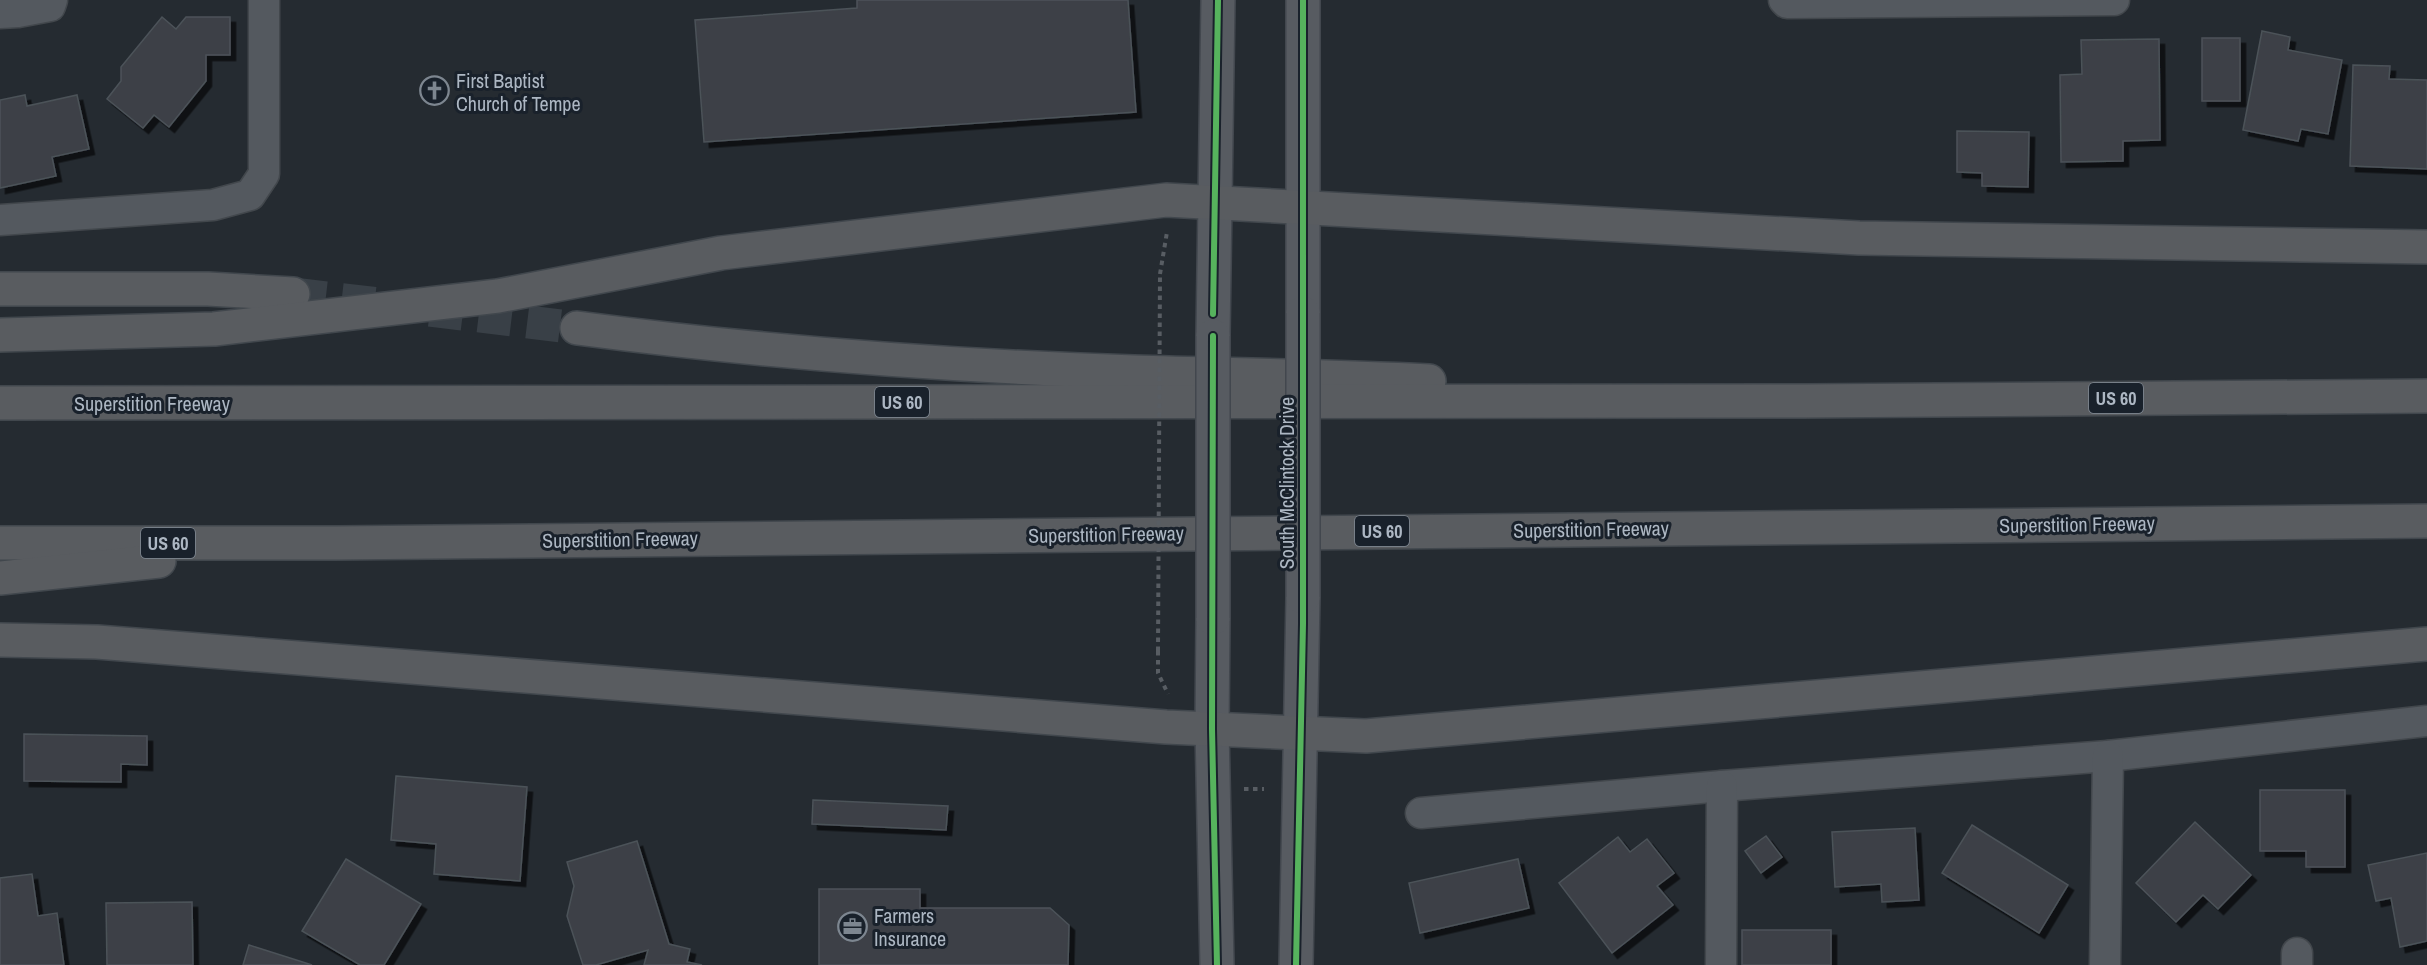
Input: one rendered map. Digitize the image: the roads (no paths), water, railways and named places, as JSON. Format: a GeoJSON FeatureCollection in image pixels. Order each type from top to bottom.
{"type":"FeatureCollection","features":[{"type":"Feature","properties":{"kind":"highway"},"geometry":{"type":"LineString","coordinates":[[0,335],[214,329],[498,296],[721,253],[1166,200],[1859,238],[2427,248]]}},
{"type":"Feature","properties":{"kind":"highway"},"geometry":{"type":"LineString","coordinates":[[0,289],[208,289],[293,294]]}},
{"type":"Feature","properties":{"kind":"highway"},"geometry":{"type":"LineString","coordinates":[[577,328],[667,340],[833,356],[1132,372],[1371,378],[1805,401]]}},
{"type":"Feature","properties":{"kind":"highway","name":"Superstition Freeway"},"geometry":{"type":"LineString","coordinates":[[0,403],[1805,401],[2427,396]]}},
{"type":"Feature","properties":{"kind":"highway","name":"Superstition Freeway"},"geometry":{"type":"LineString","coordinates":[[0,543],[337,543],[2427,521]]}},
{"type":"Feature","properties":{"kind":"highway"},"geometry":{"type":"LineString","coordinates":[[0,578],[337,543]]}},
{"type":"Feature","properties":{"kind":"highway"},"geometry":{"type":"LineString","coordinates":[[0,640],[97,642],[1212,729],[1366,736],[2427,644]]}},
{"type":"Feature","properties":{"kind":"main road"},"geometry":{"type":"LineString","coordinates":[[1217,965],[1212,729],[1213,314],[1218,0]]}},
{"type":"Feature","properties":{"kind":"main road","name":"South McClintock Drive"},"geometry":{"type":"LineString","coordinates":[[1296,965],[1303,624],[1303,0]]}},
{"type":"Feature","properties":{"kind":"street"},"geometry":{"type":"LineString","coordinates":[[0,220],[213,205],[250,195],[264,174],[264,0]]}},
{"type":"Feature","properties":{"kind":"street"},"geometry":{"type":"LineString","coordinates":[[1784,0],[1787,3],[2114,0]]}},
{"type":"Feature","properties":{"kind":"street"},"geometry":{"type":"LineString","coordinates":[[0,13],[18,12],[51,3]]}},
{"type":"Feature","properties":{"kind":"street"},"geometry":{"type":"LineString","coordinates":[[1421,813],[1722,786],[2108,756],[2427,721]]}},
{"type":"Feature","properties":{"kind":"street"},"geometry":{"type":"LineString","coordinates":[[2106,965],[2108,756]]}},
{"type":"Feature","properties":{"kind":"street"},"geometry":{"type":"LineString","coordinates":[[1721,965],[1722,786]]}},
{"type":"Feature","properties":{"kind":"tunnel"},"geometry":{"type":"LineString","coordinates":[[293,294],[379,304]]}},
{"type":"Feature","properties":{"kind":"tunnel"},"geometry":{"type":"LineString","coordinates":[[430,310],[577,328]]}},
{"type":"Feature","properties":{"kind":"place","name":"First Baptist Church of Tempe"},"geometry":{"type":"Point","coordinates":[435,91]}},
{"type":"Feature","properties":{"kind":"place","name":"Farmers Insurance"},"geometry":{"type":"Point","coordinates":[853,926]}}]}
